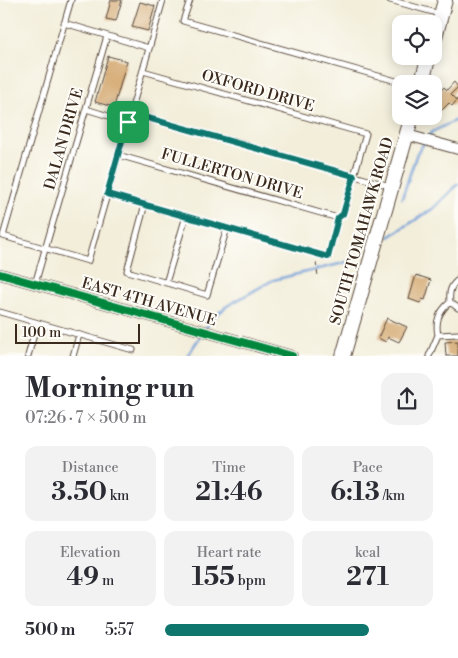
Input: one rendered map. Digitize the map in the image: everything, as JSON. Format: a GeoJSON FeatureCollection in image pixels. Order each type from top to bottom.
{"type":"FeatureCollection","features":[{"type":"Feature","properties":{"kind":"main road"},"geometry":{"type":"LineString","coordinates":[[441,14],[445,0]]}},
{"type":"Feature","properties":{"kind":"main road","name":"SOUTH TOMAHAWK ROAD"},"geometry":{"type":"LineString","coordinates":[[343,356],[410,125]]}},
{"type":"Feature","properties":{"kind":"street"},"geometry":{"type":"LineString","coordinates":[[407,135],[458,149]]}},
{"type":"Feature","properties":{"kind":"street","name":"EAST 4TH AVENUE"},"geometry":{"type":"LineString","coordinates":[[0,274],[292,356]]}},
{"type":"Feature","properties":{"kind":"lane"},"geometry":{"type":"LineString","coordinates":[[71,0],[3,236],[88,261],[163,0]]}},
{"type":"Feature","properties":{"kind":"lane"},"geometry":{"type":"LineString","coordinates":[[190,0],[183,21],[392,80]]}},
{"type":"Feature","properties":{"kind":"lane"},"geometry":{"type":"LineString","coordinates":[[390,0],[441,14]]}},
{"type":"Feature","properties":{"kind":"lane"},"geometry":{"type":"LineString","coordinates":[[64,24],[149,48]]}},
{"type":"Feature","properties":{"kind":"lane","name":"DALAN DRIVE"},"geometry":{"type":"LineString","coordinates":[[35,284],[107,36]]}},
{"type":"Feature","properties":{"kind":"lane","name":"OXFORD DRIVE"},"geometry":{"type":"LineString","coordinates":[[143,71],[366,134],[354,176]]}},
{"type":"Feature","properties":{"kind":"lane"},"geometry":{"type":"LineString","coordinates":[[86,109],[128,122]]}},
{"type":"Feature","properties":{"kind":"lane"},"geometry":{"type":"LineString","coordinates":[[130,113],[392,187]]}},
{"type":"Feature","properties":{"kind":"lane","name":"FULLERTON DRIVE"},"geometry":{"type":"LineString","coordinates":[[118,155],[338,218]]}},
{"type":"Feature","properties":{"kind":"lane"},"geometry":{"type":"LineString","coordinates":[[107,194],[328,257],[338,218],[343,214],[354,176]]}},
{"type":"Feature","properties":{"kind":"lane"},"geometry":{"type":"LineString","coordinates":[[145,204],[126,271],[166,283],[207,295],[227,228]]}},
{"type":"Feature","properties":{"kind":"lane"},"geometry":{"type":"LineString","coordinates":[[166,283],[186,216]]}},
{"type":"Feature","properties":{"kind":"lane"},"geometry":{"type":"LineString","coordinates":[[458,280],[452,286],[449,295],[450,302],[458,308]]}},
{"type":"Feature","properties":{"kind":"lane"},"geometry":{"type":"LineString","coordinates":[[428,356],[438,335],[436,328],[438,315],[450,302]]}},
{"type":"Feature","properties":{"kind":"lane"},"geometry":{"type":"LineString","coordinates":[[0,312],[130,349],[125,356]]}},
{"type":"Feature","properties":{"kind":"lane"},"geometry":{"type":"LineString","coordinates":[[28,356],[37,323]]}},
{"type":"Feature","properties":{"kind":"lane"},"geometry":{"type":"LineString","coordinates":[[73,356],[79,334]]}},
{"type":"Feature","properties":{"kind":"lane"},"geometry":{"type":"LineString","coordinates":[[438,335],[458,334]]}},
{"type":"Feature","properties":{"kind":"path"},"geometry":{"type":"LineString","coordinates":[[316,263],[318,276]]}},
{"type":"Feature","properties":{"kind":"building"},"geometry":{"type":"Polygon","coordinates":[[[111,0],[122,0],[116,21],[106,19],[111,0]]]}},
{"type":"Feature","properties":{"kind":"building"},"geometry":{"type":"Polygon","coordinates":[[[140,2],[155,6],[148,31],[132,27],[140,2]]]}},
{"type":"Feature","properties":{"kind":"building"},"geometry":{"type":"Polygon","coordinates":[[[108,56],[127,61],[114,107],[95,102],[108,56]]]}},
{"type":"Feature","properties":{"kind":"building"},"geometry":{"type":"Polygon","coordinates":[[[454,82],[458,87],[451,94],[457,100],[452,106],[449,103],[442,110],[442,89],[444,87],[447,90],[454,82]]]}},
{"type":"Feature","properties":{"kind":"building"},"geometry":{"type":"Polygon","coordinates":[[[416,275],[431,280],[425,300],[422,299],[420,303],[409,299],[416,275]]]}},
{"type":"Feature","properties":{"kind":"building"},"geometry":{"type":"Polygon","coordinates":[[[387,318],[407,327],[399,342],[388,337],[386,342],[378,338],[387,318]]]}},
{"type":"Feature","properties":{"kind":"building"},"geometry":{"type":"Polygon","coordinates":[[[458,341],[458,356],[446,356],[445,342],[458,341]]]}},
{"type":"Feature","properties":{"kind":"waterway"},"geometry":{"type":"LineString","coordinates":[[428,138],[432,132],[458,119]]}},
{"type":"Feature","properties":{"kind":"waterway"},"geometry":{"type":"LineString","coordinates":[[402,198],[417,153],[425,142]]}},
{"type":"Feature","properties":{"kind":"waterway"},"geometry":{"type":"LineString","coordinates":[[389,237],[434,208],[458,184]]}},
{"type":"Feature","properties":{"kind":"waterway"},"geometry":{"type":"LineString","coordinates":[[205,329],[214,317],[227,306],[273,280],[352,261]]}},
{"type":"Feature","properties":{"kind":"waterway"},"geometry":{"type":"LineString","coordinates":[[187,356],[202,334]]}},
{"type":"Feature","properties":{"kind":"cycle path"},"geometry":{"type":"LineString","coordinates":[[0,274],[292,356]]}},
{"type":"Feature","properties":{"kind":"route"},"geometry":{"type":"LineString","coordinates":[[130,113],[354,176],[343,214],[338,218],[328,257],[107,194],[128,122],[130,113]]}}]}
